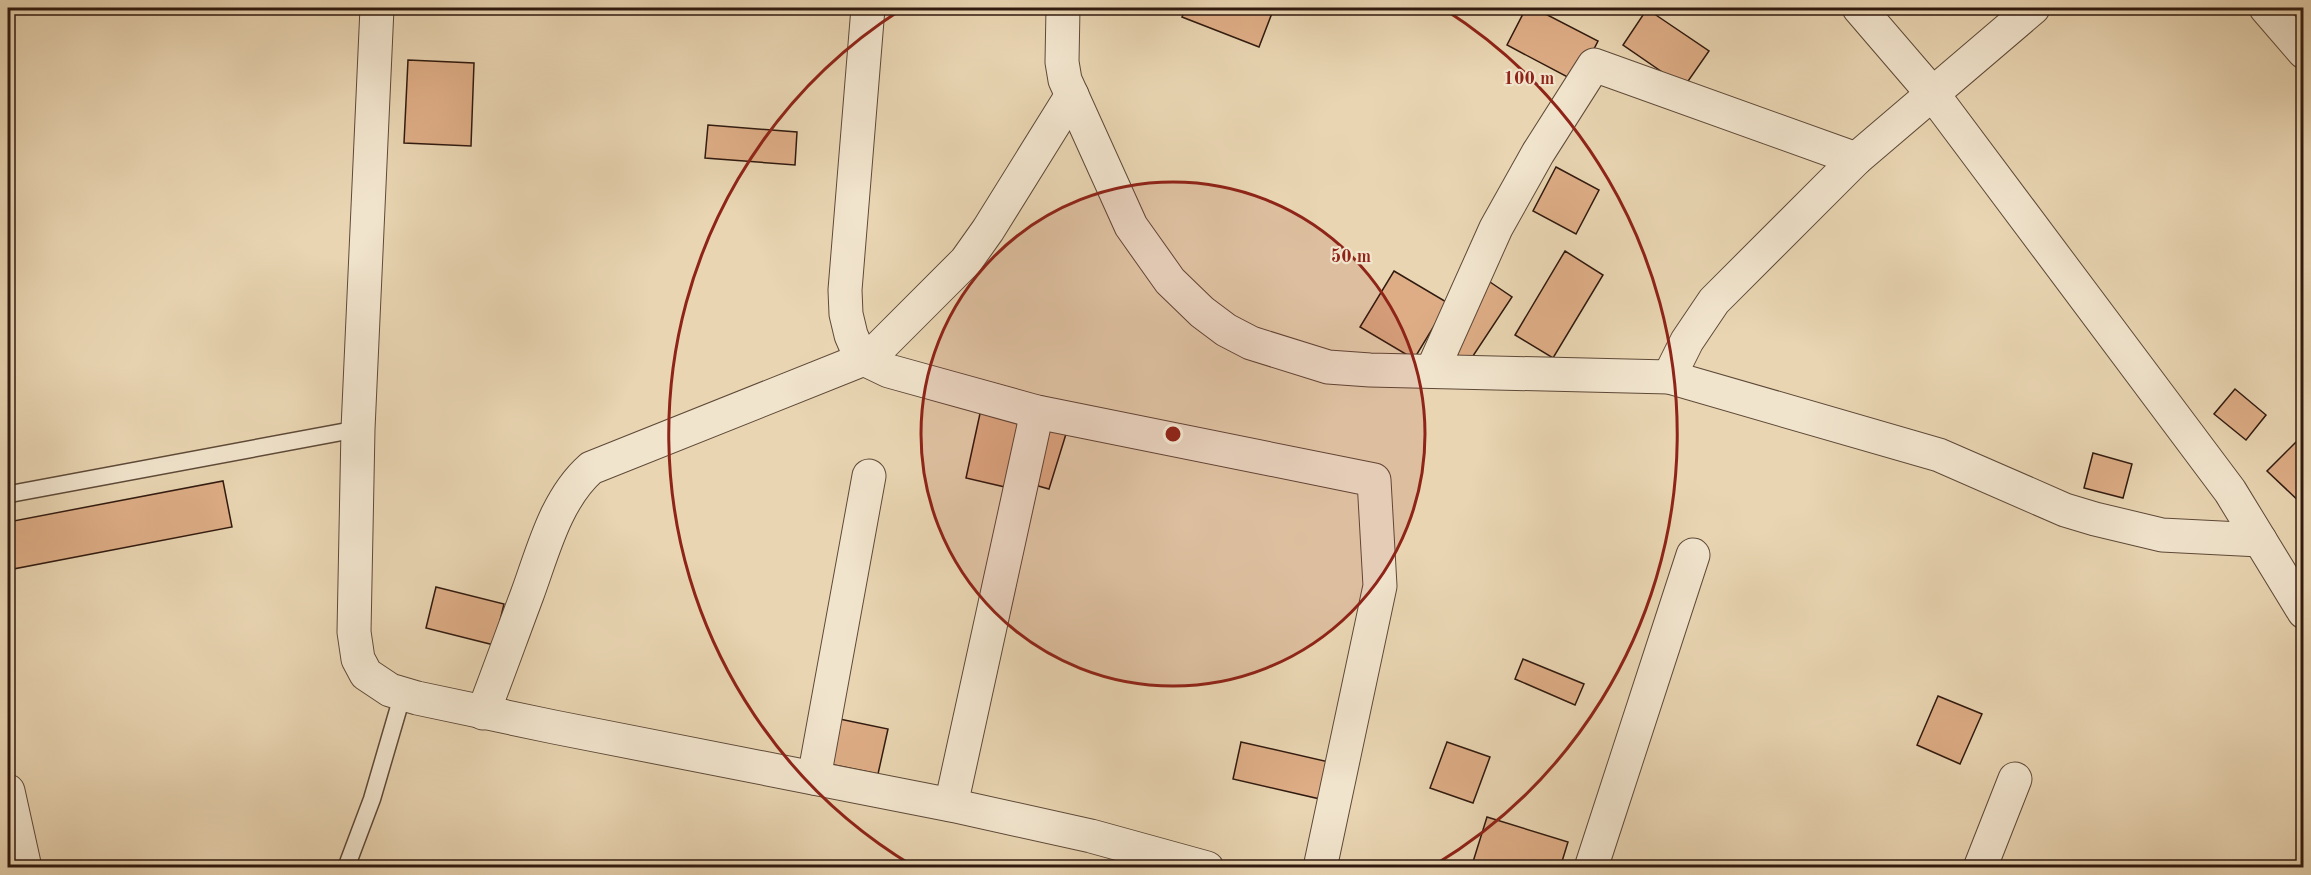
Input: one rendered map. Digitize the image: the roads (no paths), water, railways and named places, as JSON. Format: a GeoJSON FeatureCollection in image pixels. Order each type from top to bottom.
{"type":"FeatureCollection","features":[{"type":"Feature","properties":{"kind":"street"},"geometry":{"type":"LineString","coordinates":[[377,8],[358,429],[355,647],[366,674],[390,690],[483,713],[951,805],[1091,836],[1207,867]]}},
{"type":"Feature","properties":{"kind":"street"},"geometry":{"type":"LineString","coordinates":[[868,8],[845,290],[846,314],[851,335],[864,359],[889,371],[1037,412],[1374,480],[1380,586],[1320,867]]}},
{"type":"Feature","properties":{"kind":"street"},"geometry":{"type":"LineString","coordinates":[[1064,8],[1062,62],[1072,95],[1131,226],[1170,281],[1202,312],[1226,330],[1251,343],[1328,367],[1669,377],[1939,455],[2065,510],[2095,519],[2162,535],[2260,540]]}},
{"type":"Feature","properties":{"kind":"street"},"geometry":{"type":"LineString","coordinates":[[1858,8],[1932,93],[2230,491],[2304,612]]}},
{"type":"Feature","properties":{"kind":"street"},"geometry":{"type":"LineString","coordinates":[[1669,377],[1687,341],[1714,301],[1856,159],[2033,8]]}},
{"type":"Feature","properties":{"kind":"street"},"geometry":{"type":"LineString","coordinates":[[2266,8],[2304,52]]}},
{"type":"Feature","properties":{"kind":"street"},"geometry":{"type":"LineString","coordinates":[[1432,371],[1496,228],[1538,153],[1594,64],[1856,159]]}},
{"type":"Feature","properties":{"kind":"street"},"geometry":{"type":"LineString","coordinates":[[483,713],[548,538],[564,502],[581,477],[591,468],[864,359],[891,337],[966,261],[988,230],[1072,95]]}},
{"type":"Feature","properties":{"kind":"street"},"geometry":{"type":"LineString","coordinates":[[951,805],[1037,412]]}},
{"type":"Feature","properties":{"kind":"street"},"geometry":{"type":"LineString","coordinates":[[814,777],[869,476]]}},
{"type":"Feature","properties":{"kind":"street"},"geometry":{"type":"LineString","coordinates":[[1591,867],[1693,555]]}},
{"type":"Feature","properties":{"kind":"street"},"geometry":{"type":"LineString","coordinates":[[1980,867],[2015,779]]}},
{"type":"Feature","properties":{"kind":"street"},"geometry":{"type":"LineString","coordinates":[[8,791],[25,867]]}},
{"type":"Feature","properties":{"kind":"lane"},"geometry":{"type":"LineString","coordinates":[[10,494],[358,429]]}},
{"type":"Feature","properties":{"kind":"lane"},"geometry":{"type":"LineString","coordinates":[[346,867],[372,799],[403,693]]}}]}
